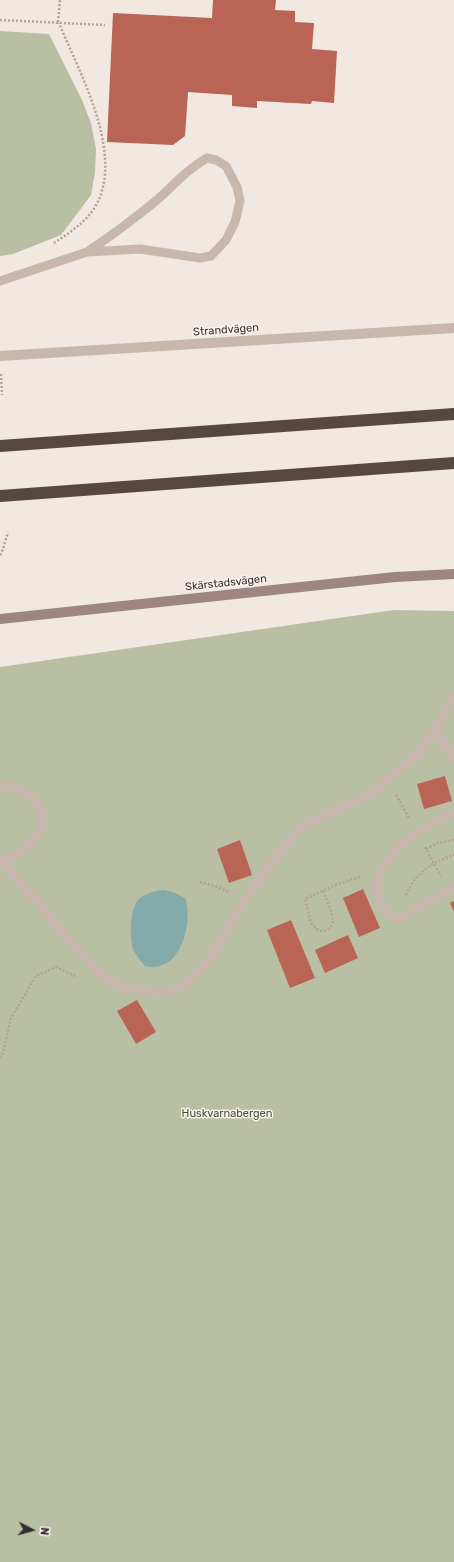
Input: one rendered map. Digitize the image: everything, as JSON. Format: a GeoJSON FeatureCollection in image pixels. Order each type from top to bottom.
{"type":"FeatureCollection","features":[{"type":"Feature","properties":{"kind":"highway"},"geometry":{"type":"LineString","coordinates":[[0,446],[454,414]]}},
{"type":"Feature","properties":{"kind":"highway"},"geometry":{"type":"LineString","coordinates":[[0,496],[454,463]]}},
{"type":"Feature","properties":{"kind":"main road","name":"Skärstadsvägen"},"geometry":{"type":"LineString","coordinates":[[0,619],[396,577],[454,574]]}},
{"type":"Feature","properties":{"kind":"street","name":"Strandvägen"},"geometry":{"type":"LineString","coordinates":[[0,356],[454,328]]}},
{"type":"Feature","properties":{"kind":"lane"},"geometry":{"type":"LineString","coordinates":[[0,281],[87,252],[118,232],[158,199],[193,166],[207,158],[216,160],[226,166],[237,187],[240,201],[234,222],[226,240],[211,256],[200,258],[140,249],[87,252]]}},
{"type":"Feature","properties":{"kind":"lane"},"geometry":{"type":"LineString","coordinates":[[0,784],[22,791],[33,798],[39,806],[42,814],[42,828],[36,839],[14,856],[1,860],[92,966],[108,980],[124,988],[141,992],[174,992],[184,986],[207,963],[249,894],[276,857],[304,825],[372,793],[388,780],[420,751],[432,735],[454,696]]}},
{"type":"Feature","properties":{"kind":"lane"},"geometry":{"type":"LineString","coordinates":[[432,735],[440,736],[454,758]]}},
{"type":"Feature","properties":{"kind":"lane"},"geometry":{"type":"LineString","coordinates":[[454,813],[417,832],[397,849],[378,876],[375,892],[385,912],[394,919],[400,919],[454,887]]}},
{"type":"Feature","properties":{"kind":"path"},"geometry":{"type":"LineString","coordinates":[[53,245],[77,228],[95,207],[105,177],[105,156],[101,131],[92,99],[58,22],[60,0]]}},
{"type":"Feature","properties":{"kind":"path"},"geometry":{"type":"LineString","coordinates":[[0,20],[105,25]]}},
{"type":"Feature","properties":{"kind":"path"},"geometry":{"type":"LineString","coordinates":[[0,555],[8,532]]}},
{"type":"Feature","properties":{"kind":"path"},"geometry":{"type":"LineString","coordinates":[[388,780],[417,832]]}},
{"type":"Feature","properties":{"kind":"path"},"geometry":{"type":"LineString","coordinates":[[421,852],[438,844],[454,840]]}},
{"type":"Feature","properties":{"kind":"path"},"geometry":{"type":"LineString","coordinates":[[428,852],[440,873]]}},
{"type":"Feature","properties":{"kind":"path"},"geometry":{"type":"LineString","coordinates":[[400,919],[402,904],[413,880],[422,870],[434,863],[454,855]]}},
{"type":"Feature","properties":{"kind":"path"},"geometry":{"type":"LineString","coordinates":[[323,891],[333,918],[330,929],[319,931],[311,923],[305,899],[323,891],[366,874],[378,876]]}},
{"type":"Feature","properties":{"kind":"path"},"geometry":{"type":"LineString","coordinates":[[200,882],[218,887]]}},
{"type":"Feature","properties":{"kind":"path"},"geometry":{"type":"LineString","coordinates":[[0,1058],[3,1053],[11,1018],[36,976],[56,967]]}},
{"type":"Feature","properties":{"kind":"green space"},"geometry":{"type":"Polygon","coordinates":[[[0,31],[49,34],[82,100],[91,123],[96,149],[95,172],[91,195],[61,235],[13,254],[0,256],[0,31]]]}},
{"type":"Feature","properties":{"kind":"green space","name":"Huskvarnabergen"},"geometry":{"type":"Polygon","coordinates":[[[394,610],[454,611],[454,1562],[0,1562],[0,667],[394,610]]]}},
{"type":"Feature","properties":{"kind":"water"},"geometry":{"type":"Polygon","coordinates":[[[163,890],[173,892],[185,898],[187,908],[186,933],[182,945],[167,963],[157,967],[145,966],[135,953],[132,946],[132,916],[136,902],[142,896],[163,890]]]}},
{"type":"Feature","properties":{"kind":"building"},"geometry":{"type":"Polygon","coordinates":[[[213,0],[276,0],[275,10],[295,11],[295,22],[314,23],[312,49],[337,51],[334,103],[312,101],[311,104],[257,101],[257,108],[232,106],[232,95],[188,92],[185,136],[173,145],[107,142],[113,13],[212,18],[213,0]]]}},
{"type":"Feature","properties":{"kind":"building"},"geometry":{"type":"Polygon","coordinates":[[[445,776],[452,801],[424,809],[417,784],[445,776]]]}},
{"type":"Feature","properties":{"kind":"building"},"geometry":{"type":"Polygon","coordinates":[[[240,840],[252,875],[229,883],[217,849],[240,840]]]}},
{"type":"Feature","properties":{"kind":"building"},"geometry":{"type":"Polygon","coordinates":[[[363,889],[380,928],[359,937],[343,898],[363,889]]]}},
{"type":"Feature","properties":{"kind":"building"},"geometry":{"type":"Polygon","coordinates":[[[454,901],[454,912],[450,903],[454,901]]]}},
{"type":"Feature","properties":{"kind":"building"},"geometry":{"type":"Polygon","coordinates":[[[291,920],[315,978],[290,988],[267,930],[291,920]]]}},
{"type":"Feature","properties":{"kind":"building"},"geometry":{"type":"Polygon","coordinates":[[[348,935],[358,958],[325,973],[315,950],[348,935]]]}},
{"type":"Feature","properties":{"kind":"building"},"geometry":{"type":"Polygon","coordinates":[[[137,1000],[156,1032],[136,1044],[117,1011],[137,1000]]]}}]}
